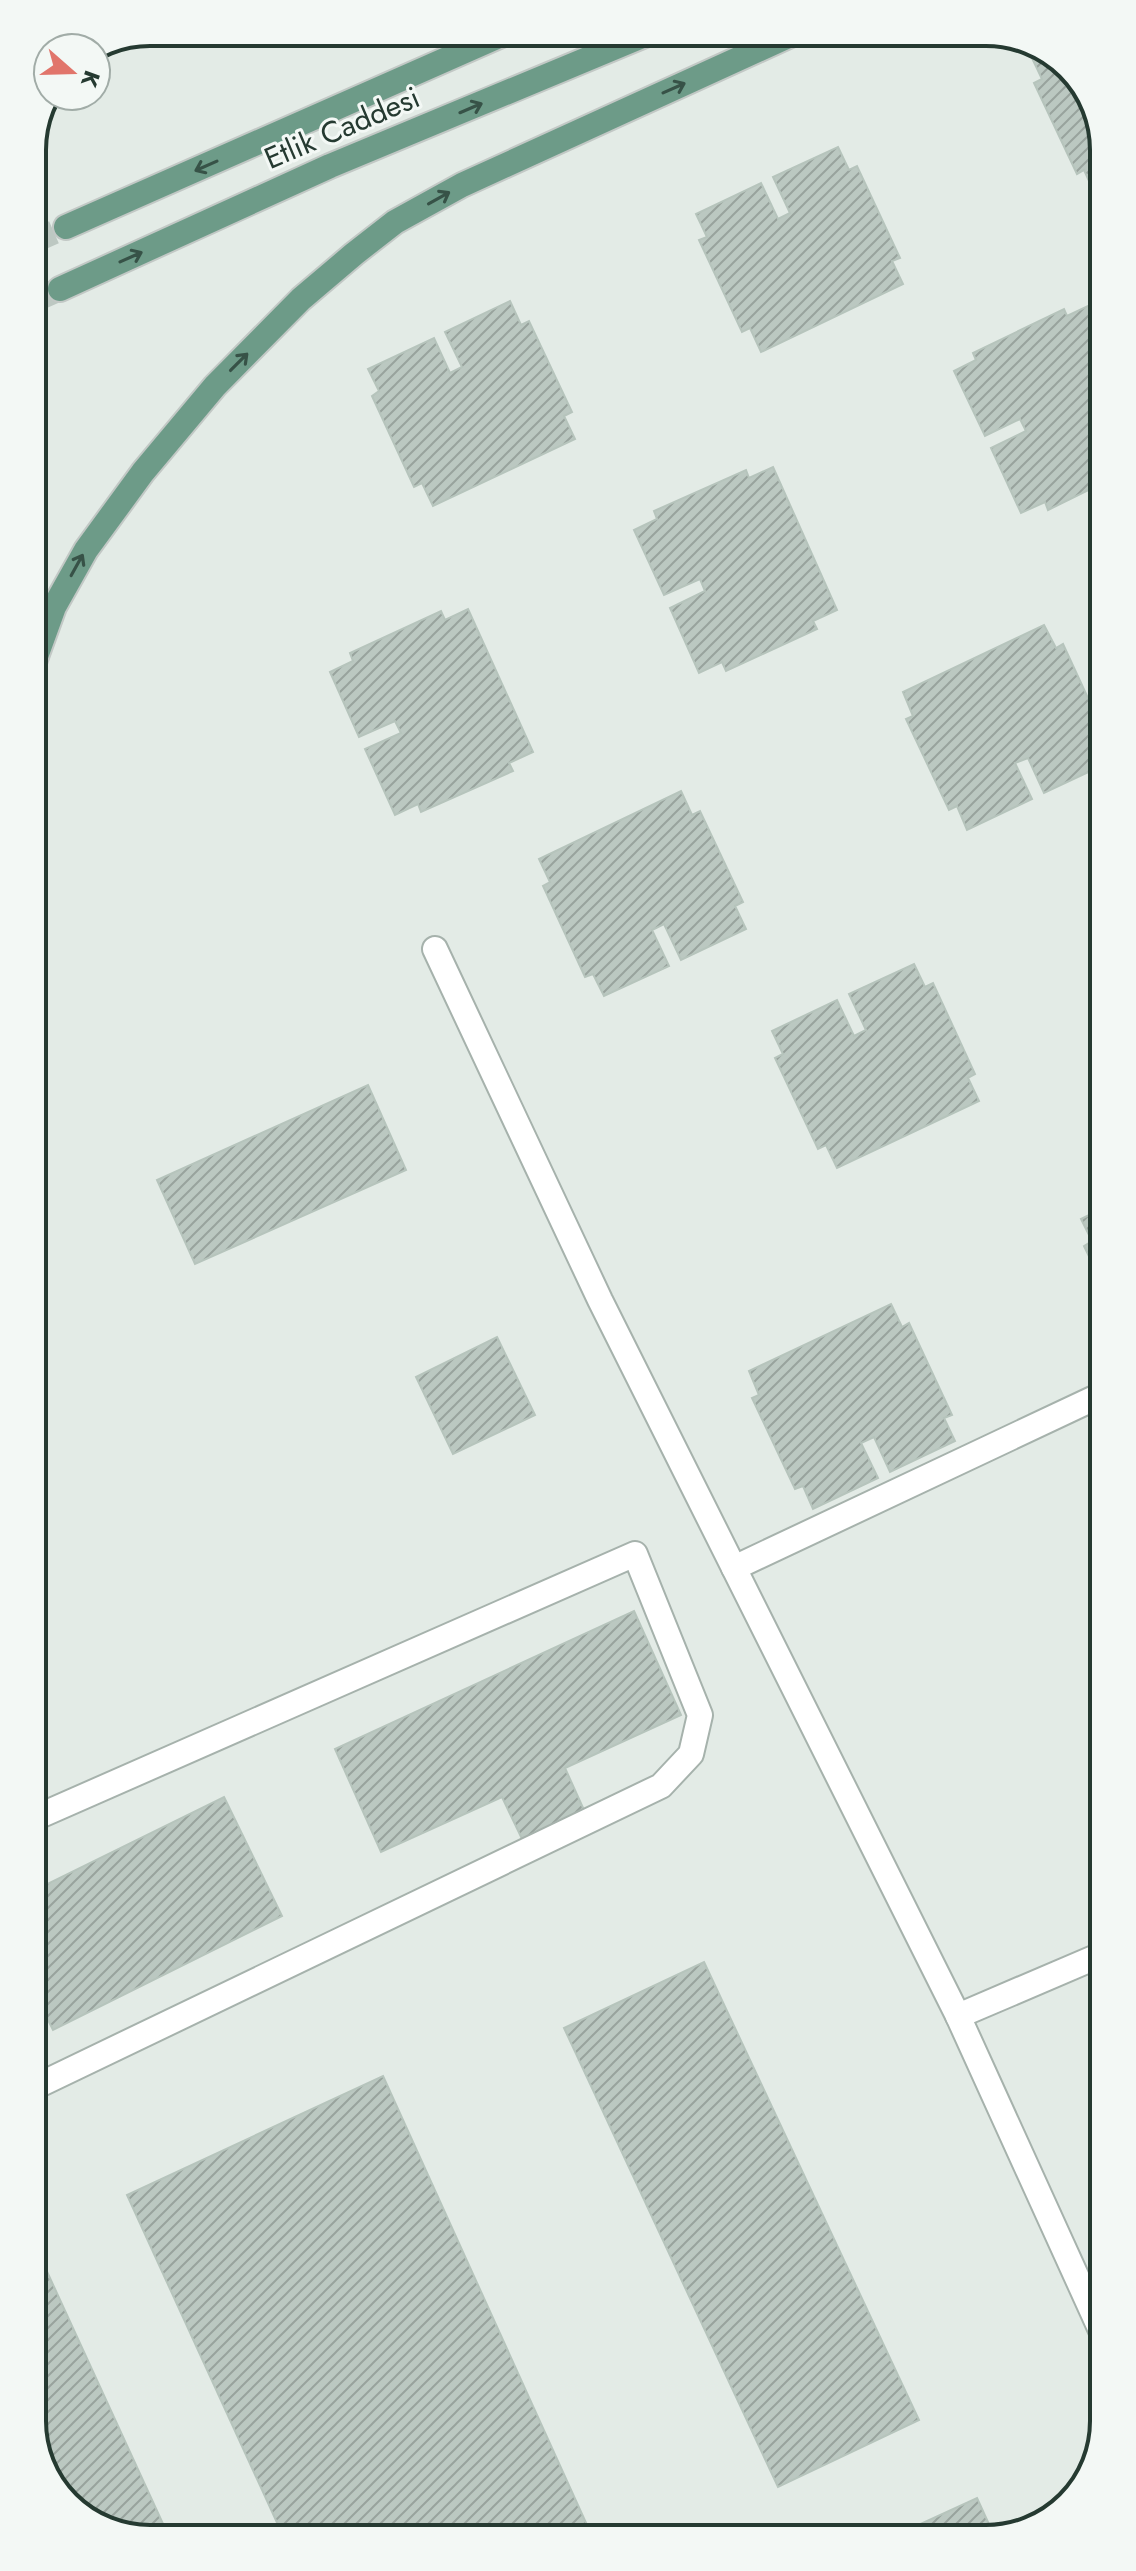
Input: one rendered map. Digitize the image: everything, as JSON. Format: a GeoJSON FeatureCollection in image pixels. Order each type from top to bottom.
{"type":"FeatureCollection","features":[{"type":"Feature","properties":{"kind":"main road","name":"Etlik Caddesi"},"geometry":{"type":"LineString","coordinates":[[66,227],[476,46]]}},
{"type":"Feature","properties":{"kind":"main road","name":"Etlik Caddesi"},"geometry":{"type":"LineString","coordinates":[[60,289],[330,166],[618,46]]}},
{"type":"Feature","properties":{"kind":"main road"},"geometry":{"type":"LineString","coordinates":[[46,629],[54,607],[86,550],[143,472],[215,386],[301,299],[354,254],[395,222],[462,185],[766,46]]}},
{"type":"Feature","properties":{"kind":"street"},"geometry":{"type":"LineString","coordinates":[[435,949],[600,1300],[958,2016],[1090,2306]]}},
{"type":"Feature","properties":{"kind":"street"},"geometry":{"type":"LineString","coordinates":[[734,1568],[1090,1400]]}},
{"type":"Feature","properties":{"kind":"street"},"geometry":{"type":"LineString","coordinates":[[46,1813],[635,1554],[700,1715],[691,1754],[661,1786],[46,2082]]}},
{"type":"Feature","properties":{"kind":"street"},"geometry":{"type":"LineString","coordinates":[[958,2016],[1090,1960]]}},
{"type":"Feature","properties":{"kind":"building"},"geometry":{"type":"Polygon","coordinates":[[[1031,57],[1059,77],[1079,104],[1089,137],[1090,183],[1084,170],[1077,174],[1034,83],[1042,79],[1031,57]]]}},
{"type":"Feature","properties":{"kind":"building"},"geometry":{"type":"Polygon","coordinates":[[[838,147],[849,170],[857,166],[900,258],[892,261],[903,284],[761,352],[750,328],[742,332],[699,240],[707,237],[696,214],[761,183],[778,219],[790,213],[773,177],[838,147]]]}},
{"type":"Feature","properties":{"kind":"building"},"geometry":{"type":"Polygon","coordinates":[[[510,301],[521,325],[529,321],[572,412],[564,416],[575,439],[433,506],[422,483],[414,487],[372,396],[379,391],[368,369],[434,338],[450,373],[462,367],[445,332],[510,301]]]}},
{"type":"Feature","properties":{"kind":"building"},"geometry":{"type":"Polygon","coordinates":[[[1090,305],[1090,489],[1048,510],[1045,502],[1021,513],[991,448],[1026,431],[1020,419],[985,436],[954,371],[976,360],[973,353],[1064,309],[1067,316],[1090,305]]]}},
{"type":"Feature","properties":{"kind":"building"},"geometry":{"type":"Polygon","coordinates":[[[773,467],[837,610],[813,621],[817,629],[726,671],[722,662],[699,673],[670,608],[705,591],[700,579],[664,595],[634,530],[657,519],[654,511],[746,470],[749,478],[773,467]]]}},
{"type":"Feature","properties":{"kind":"building"},"geometry":{"type":"Polygon","coordinates":[[[468,609],[533,752],[509,763],[513,771],[421,812],[418,804],[395,815],[365,749],[401,733],[395,721],[359,737],[330,672],[353,661],[350,653],[441,611],[445,620],[468,609]]]}},
{"type":"Feature","properties":{"kind":"building"},"geometry":{"type":"Polygon","coordinates":[[[1044,625],[1056,648],[1063,644],[1090,702],[1090,771],[1044,793],[1028,758],[1015,763],[1032,799],[967,830],[957,806],[949,810],[906,719],[913,716],[903,692],[1044,625]]]}},
{"type":"Feature","properties":{"kind":"building"},"geometry":{"type":"Polygon","coordinates":[[[681,791],[692,815],[700,811],[743,902],[735,906],[746,929],[681,960],[664,924],[652,930],[669,966],[604,996],[593,974],[585,977],[543,886],[550,882],[539,859],[681,791]]]}},
{"type":"Feature","properties":{"kind":"building"},"geometry":{"type":"Polygon","coordinates":[[[914,964],[925,987],[933,983],[975,1074],[968,1078],[979,1101],[837,1168],[826,1145],[818,1149],[775,1058],[783,1054],[772,1031],[837,1000],[854,1036],[866,1030],[849,994],[914,964]]]}},
{"type":"Feature","properties":{"kind":"building"},"geometry":{"type":"Polygon","coordinates":[[[368,1085],[406,1170],[195,1264],[157,1180],[368,1085]]]}},
{"type":"Feature","properties":{"kind":"building"},"geometry":{"type":"Polygon","coordinates":[[[1090,1214],[1090,1237],[1081,1219],[1090,1214]]]}},
{"type":"Feature","properties":{"kind":"building"},"geometry":{"type":"Polygon","coordinates":[[[1090,1242],[1090,1258],[1084,1246],[1090,1242]]]}},
{"type":"Feature","properties":{"kind":"building"},"geometry":{"type":"Polygon","coordinates":[[[891,1304],[902,1327],[909,1323],[952,1415],[944,1418],[955,1441],[890,1472],[874,1437],[861,1443],[878,1478],[813,1509],[803,1486],[795,1489],[752,1398],[759,1395],[749,1371],[891,1304]]]}},
{"type":"Feature","properties":{"kind":"building"},"geometry":{"type":"Polygon","coordinates":[[[497,1337],[535,1415],[453,1454],[416,1377],[497,1337]]]}},
{"type":"Feature","properties":{"kind":"building"},"geometry":{"type":"Polygon","coordinates":[[[634,1611],[681,1715],[565,1768],[584,1810],[522,1839],[502,1797],[381,1852],[335,1749],[634,1611]]]}},
{"type":"Feature","properties":{"kind":"building"},"geometry":{"type":"Polygon","coordinates":[[[224,1797],[282,1916],[53,2030],[46,2016],[46,1885],[224,1797]]]}},
{"type":"Feature","properties":{"kind":"building"},"geometry":{"type":"Polygon","coordinates":[[[704,1962],[919,2420],[778,2487],[564,2028],[704,1962]]]}},
{"type":"Feature","properties":{"kind":"building"},"geometry":{"type":"Polygon","coordinates":[[[383,2076],[587,2525],[278,2525],[127,2195],[383,2076]]]}},
{"type":"Feature","properties":{"kind":"building"},"geometry":{"type":"Polygon","coordinates":[[[46,2269],[164,2525],[123,2521],[98,2511],[77,2494],[57,2467],[48,2441],[46,2421],[46,2269]]]}},
{"type":"Feature","properties":{"kind":"building"},"geometry":{"type":"Polygon","coordinates":[[[977,2498],[989,2525],[986,2525],[918,2525],[977,2498]]]}},
{"type":"Feature","properties":{"kind":"tunnel"},"geometry":{"type":"LineString","coordinates":[[46,236],[66,227]]}},
{"type":"Feature","properties":{"kind":"tunnel"},"geometry":{"type":"LineString","coordinates":[[46,295],[60,289]]}}]}
